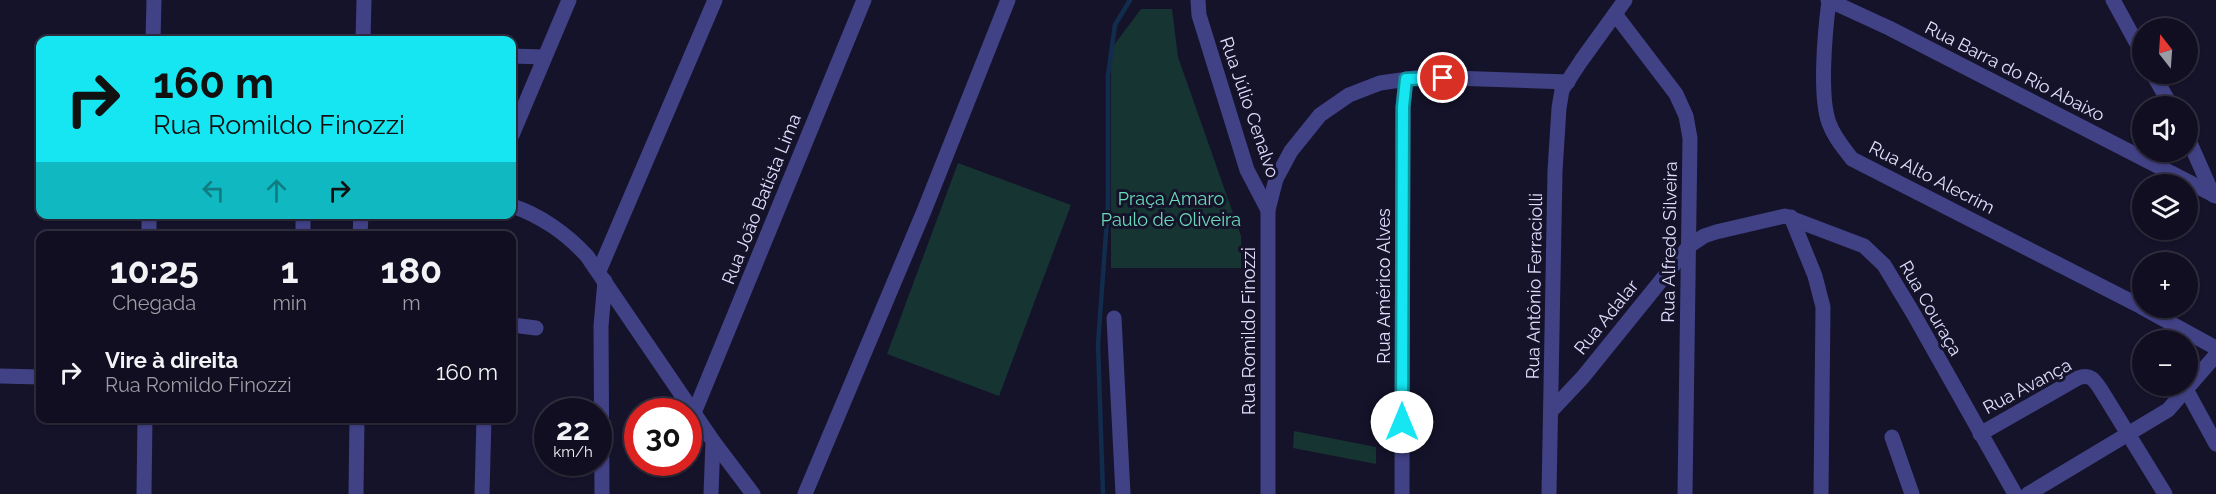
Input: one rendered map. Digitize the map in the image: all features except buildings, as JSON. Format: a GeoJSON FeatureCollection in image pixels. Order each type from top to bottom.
{"type":"FeatureCollection","features":[{"type":"Feature","properties":{"kind":"street"},"geometry":{"type":"LineString","coordinates":[[153,36],[154,0]]}},
{"type":"Feature","properties":{"kind":"street"},"geometry":{"type":"LineString","coordinates":[[363,36],[364,0]]}},
{"type":"Feature","properties":{"kind":"street"},"geometry":{"type":"LineString","coordinates":[[516,125],[569,0]]}},
{"type":"Feature","properties":{"kind":"street"},"geometry":{"type":"LineString","coordinates":[[602,494],[602,276],[716,0]]}},
{"type":"Feature","properties":{"kind":"street","name":"Rua João Batista Lima"},"geometry":{"type":"LineString","coordinates":[[700,398],[864,0]]}},
{"type":"Feature","properties":{"kind":"street"},"geometry":{"type":"LineString","coordinates":[[805,494],[924,211],[1008,0]]}},
{"type":"Feature","properties":{"kind":"street","name":"Rua Antônio Ferraciolli"},"geometry":{"type":"LineString","coordinates":[[1549,494],[1555,171],[1559,108],[1562,90],[1625,0]]}},
{"type":"Feature","properties":{"kind":"street","name":"Rua Barra do Rio Abaixo"},"geometry":{"type":"LineString","coordinates":[[1828,0],[2215,195]]}},
{"type":"Feature","properties":{"kind":"street","name":"Rua Alto Alecrim"},"geometry":{"type":"LineString","coordinates":[[1828,0],[1825,30],[1824,102],[1828,122],[1837,140],[1852,159],[2132,302]]}},
{"type":"Feature","properties":{"kind":"street"},"geometry":{"type":"LineString","coordinates":[[2112,0],[2132,36]]}},
{"type":"Feature","properties":{"kind":"street","name":"Rua Júlio Cenalvo"},"geometry":{"type":"LineString","coordinates":[[1198,7],[1247,170],[1268,210]]}},
{"type":"Feature","properties":{"kind":"street","name":"Rua Alfredo Silveira"},"geometry":{"type":"LineString","coordinates":[[1615,14],[1676,94],[1686,116],[1690,138],[1685,494]]}},
{"type":"Feature","properties":{"kind":"street"},"geometry":{"type":"LineString","coordinates":[[516,56],[544,57]]}},
{"type":"Feature","properties":{"kind":"street","name":"Rua Romildo Finozzi"},"geometry":{"type":"LineString","coordinates":[[1268,494],[1268,210],[1276,179],[1291,151],[1320,115],[1349,95],[1380,82],[1422,77],[1568,82]]}},
{"type":"Feature","properties":{"kind":"street","name":"Rua Américo Alves"},"geometry":{"type":"LineString","coordinates":[[1402,494],[1403,107],[1406,79]]}},
{"type":"Feature","properties":{"kind":"street"},"geometry":{"type":"LineString","coordinates":[[2198,159],[2215,195]]}},
{"type":"Feature","properties":{"kind":"street"},"geometry":{"type":"LineString","coordinates":[[516,208],[545,222],[572,240],[602,276],[684,398]]}},
{"type":"Feature","properties":{"kind":"street","name":"Rua Couraça"},"geometry":{"type":"LineString","coordinates":[[1689,246],[1704,236],[1778,216],[1791,218],[1864,246],[1884,265],[2015,494]]}},
{"type":"Feature","properties":{"kind":"street"},"geometry":{"type":"LineString","coordinates":[[1791,218],[1815,276],[1823,307],[1821,494]]}},
{"type":"Feature","properties":{"kind":"street","name":"Rua Adalar"},"geometry":{"type":"LineString","coordinates":[[1551,411],[1583,377],[1689,246]]}},
{"type":"Feature","properties":{"kind":"street"},"geometry":{"type":"LineString","coordinates":[[1114,318],[1123,494]]}},
{"type":"Feature","properties":{"kind":"street","name":"Rua Alto Alecrim"},"geometry":{"type":"LineString","coordinates":[[2162,318],[2216,348]]}},
{"type":"Feature","properties":{"kind":"street"},"geometry":{"type":"LineString","coordinates":[[516,326],[536,328]]}},
{"type":"Feature","properties":{"kind":"street"},"geometry":{"type":"LineString","coordinates":[[2198,378],[2216,356]]}},
{"type":"Feature","properties":{"kind":"street"},"geometry":{"type":"LineString","coordinates":[[0,376],[36,377]]}},
{"type":"Feature","properties":{"kind":"street","name":"Rua Avança"},"geometry":{"type":"LineString","coordinates":[[1980,434],[2084,376],[2093,378],[2130,434]]}},
{"type":"Feature","properties":{"kind":"street"},"geometry":{"type":"LineString","coordinates":[[2028,494],[2168,410],[2182,396]]}},
{"type":"Feature","properties":{"kind":"street"},"geometry":{"type":"LineString","coordinates":[[2190,396],[2215,442]]}},
{"type":"Feature","properties":{"kind":"street"},"geometry":{"type":"LineString","coordinates":[[144,494],[145,423]]}},
{"type":"Feature","properties":{"kind":"street"},"geometry":{"type":"LineString","coordinates":[[356,494],[357,423]]}},
{"type":"Feature","properties":{"kind":"street"},"geometry":{"type":"LineString","coordinates":[[482,494],[484,423]]}},
{"type":"Feature","properties":{"kind":"street"},"geometry":{"type":"LineString","coordinates":[[702,425],[753,494]]}},
{"type":"Feature","properties":{"kind":"street"},"geometry":{"type":"LineString","coordinates":[[2130,434],[2165,494]]}},
{"type":"Feature","properties":{"kind":"street"},"geometry":{"type":"LineString","coordinates":[[1892,437],[1912,494]]}},
{"type":"Feature","properties":{"kind":"street"},"geometry":{"type":"LineString","coordinates":[[711,494],[713,441]]}},
{"type":"Feature","properties":{"kind":"green space","name":"Praça Amaro Paulo de Oliveira"},"geometry":{"type":"Polygon","coordinates":[[[1141,9],[1172,9],[1178,57],[1241,236],[1241,268],[1111,268],[1111,49],[1141,9]]]}},
{"type":"Feature","properties":{"kind":"green space"},"geometry":{"type":"Polygon","coordinates":[[[958,163],[1071,205],[999,396],[887,354],[958,163]]]}},
{"type":"Feature","properties":{"kind":"green space"},"geometry":{"type":"Polygon","coordinates":[[[1294,431],[1376,447],[1376,464],[1293,448],[1294,431]]]}},
{"type":"Feature","properties":{"kind":"waterway"},"geometry":{"type":"LineString","coordinates":[[1103,494],[1098,344],[1108,205],[1108,75],[1115,25],[1130,0]]}},
{"type":"Feature","properties":{"kind":"route"},"geometry":{"type":"LineString","coordinates":[[1402,422],[1403,107],[1406,79],[1443,78]]}}]}
